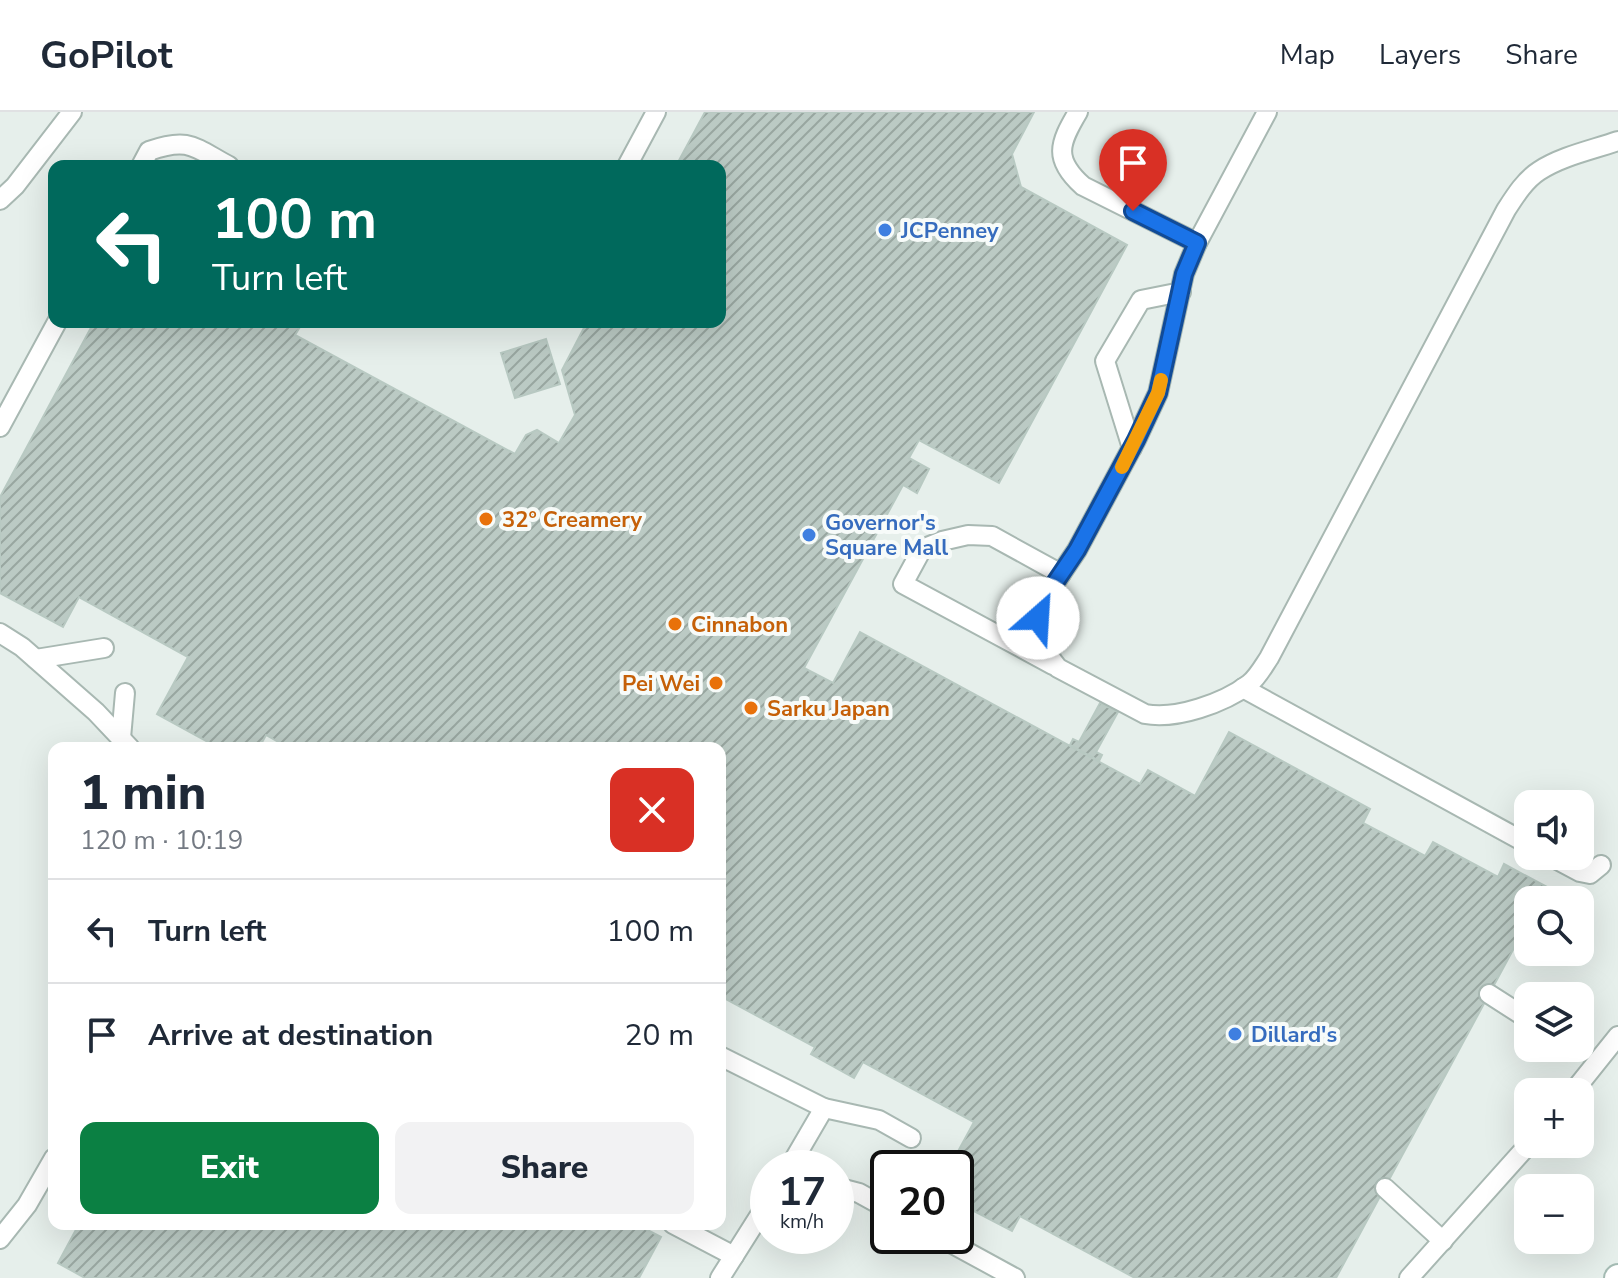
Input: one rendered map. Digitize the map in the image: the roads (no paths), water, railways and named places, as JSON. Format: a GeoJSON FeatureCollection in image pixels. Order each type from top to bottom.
{"type":"FeatureCollection","features":[{"type":"Feature","properties":{"kind":"lane"},"geometry":{"type":"LineString","coordinates":[[0,200],[15,186],[72,112]]}},
{"type":"Feature","properties":{"kind":"lane"},"geometry":{"type":"LineString","coordinates":[[630,160],[656,112]]}},
{"type":"Feature","properties":{"kind":"lane"},"geometry":{"type":"LineString","coordinates":[[1078,112],[1062,144],[1063,162],[1069,174],[1083,186],[1197,243]]}},
{"type":"Feature","properties":{"kind":"lane"},"geometry":{"type":"LineString","coordinates":[[1058,668],[1042,647],[1038,618],[1046,596],[1077,550],[1158,393],[1184,274],[1197,243],[1267,112]]}},
{"type":"Feature","properties":{"kind":"lane"},"geometry":{"type":"LineString","coordinates":[[1061,574],[992,536],[968,535],[922,549],[903,584],[1145,714],[1159,717],[1195,709],[1229,696],[1252,682],[1269,658],[1513,199],[1538,171],[1618,141]]}},
{"type":"Feature","properties":{"kind":"lane"},"geometry":{"type":"LineString","coordinates":[[144,160],[149,151],[170,144],[188,144],[218,160]]}},
{"type":"Feature","properties":{"kind":"lane"},"geometry":{"type":"LineString","coordinates":[[1132,448],[1105,361],[1141,300],[1181,292]]}},
{"type":"Feature","properties":{"kind":"lane"},"geometry":{"type":"LineString","coordinates":[[0,427],[54,328]]}},
{"type":"Feature","properties":{"kind":"lane"},"geometry":{"type":"LineString","coordinates":[[0,633],[36,659],[96,712],[124,742]]}},
{"type":"Feature","properties":{"kind":"lane"},"geometry":{"type":"LineString","coordinates":[[36,659],[104,648]]}},
{"type":"Feature","properties":{"kind":"lane"},"geometry":{"type":"LineString","coordinates":[[1243,688],[1514,836]]}},
{"type":"Feature","properties":{"kind":"lane"},"geometry":{"type":"LineString","coordinates":[[125,693],[125,742]]}},
{"type":"Feature","properties":{"kind":"lane"},"geometry":{"type":"LineString","coordinates":[[1576,870],[1590,874],[1601,865]]}},
{"type":"Feature","properties":{"kind":"lane"},"geometry":{"type":"LineString","coordinates":[[1489,994],[1514,1010]]}},
{"type":"Feature","properties":{"kind":"lane"},"geometry":{"type":"LineString","coordinates":[[1584,1078],[1618,1036]]}},
{"type":"Feature","properties":{"kind":"lane"},"geometry":{"type":"LineString","coordinates":[[726,1059],[824,1108],[879,1120],[911,1138]]}},
{"type":"Feature","properties":{"kind":"lane"},"geometry":{"type":"LineString","coordinates":[[800,1150],[824,1108]]}},
{"type":"Feature","properties":{"kind":"lane"},"geometry":{"type":"LineString","coordinates":[[1409,1278],[1517,1158]]}},
{"type":"Feature","properties":{"kind":"lane"},"geometry":{"type":"LineString","coordinates":[[0,1239],[27,1205],[48,1168]]}},
{"type":"Feature","properties":{"kind":"lane"},"geometry":{"type":"LineString","coordinates":[[1385,1188],[1443,1241]]}},
{"type":"Feature","properties":{"kind":"lane"},"geometry":{"type":"LineString","coordinates":[[684,1230],[734,1256]]}},
{"type":"Feature","properties":{"kind":"lane"},"geometry":{"type":"LineString","coordinates":[[720,1278],[750,1231]]}},
{"type":"Feature","properties":{"kind":"lane"},"geometry":{"type":"LineString","coordinates":[[971,1254],[1015,1278]]}},
{"type":"Feature","properties":{"kind":"place","name":"JCPenney"},"geometry":{"type":"Point","coordinates":[885,230]}},
{"type":"Feature","properties":{"kind":"place","name":"32° Creamery"},"geometry":{"type":"Point","coordinates":[486,519]}},
{"type":"Feature","properties":{"kind":"place","name":"Governor's Square Mall"},"geometry":{"type":"Point","coordinates":[809,535]}},
{"type":"Feature","properties":{"kind":"place","name":"Cinnabon"},"geometry":{"type":"Point","coordinates":[675,624]}},
{"type":"Feature","properties":{"kind":"place","name":"Pei Wei"},"geometry":{"type":"Point","coordinates":[716,683]}},
{"type":"Feature","properties":{"kind":"place","name":"Sarku Japan"},"geometry":{"type":"Point","coordinates":[751,708]}},
{"type":"Feature","properties":{"kind":"place","name":"Dillard's"},"geometry":{"type":"Point","coordinates":[1235,1034]}}]}
